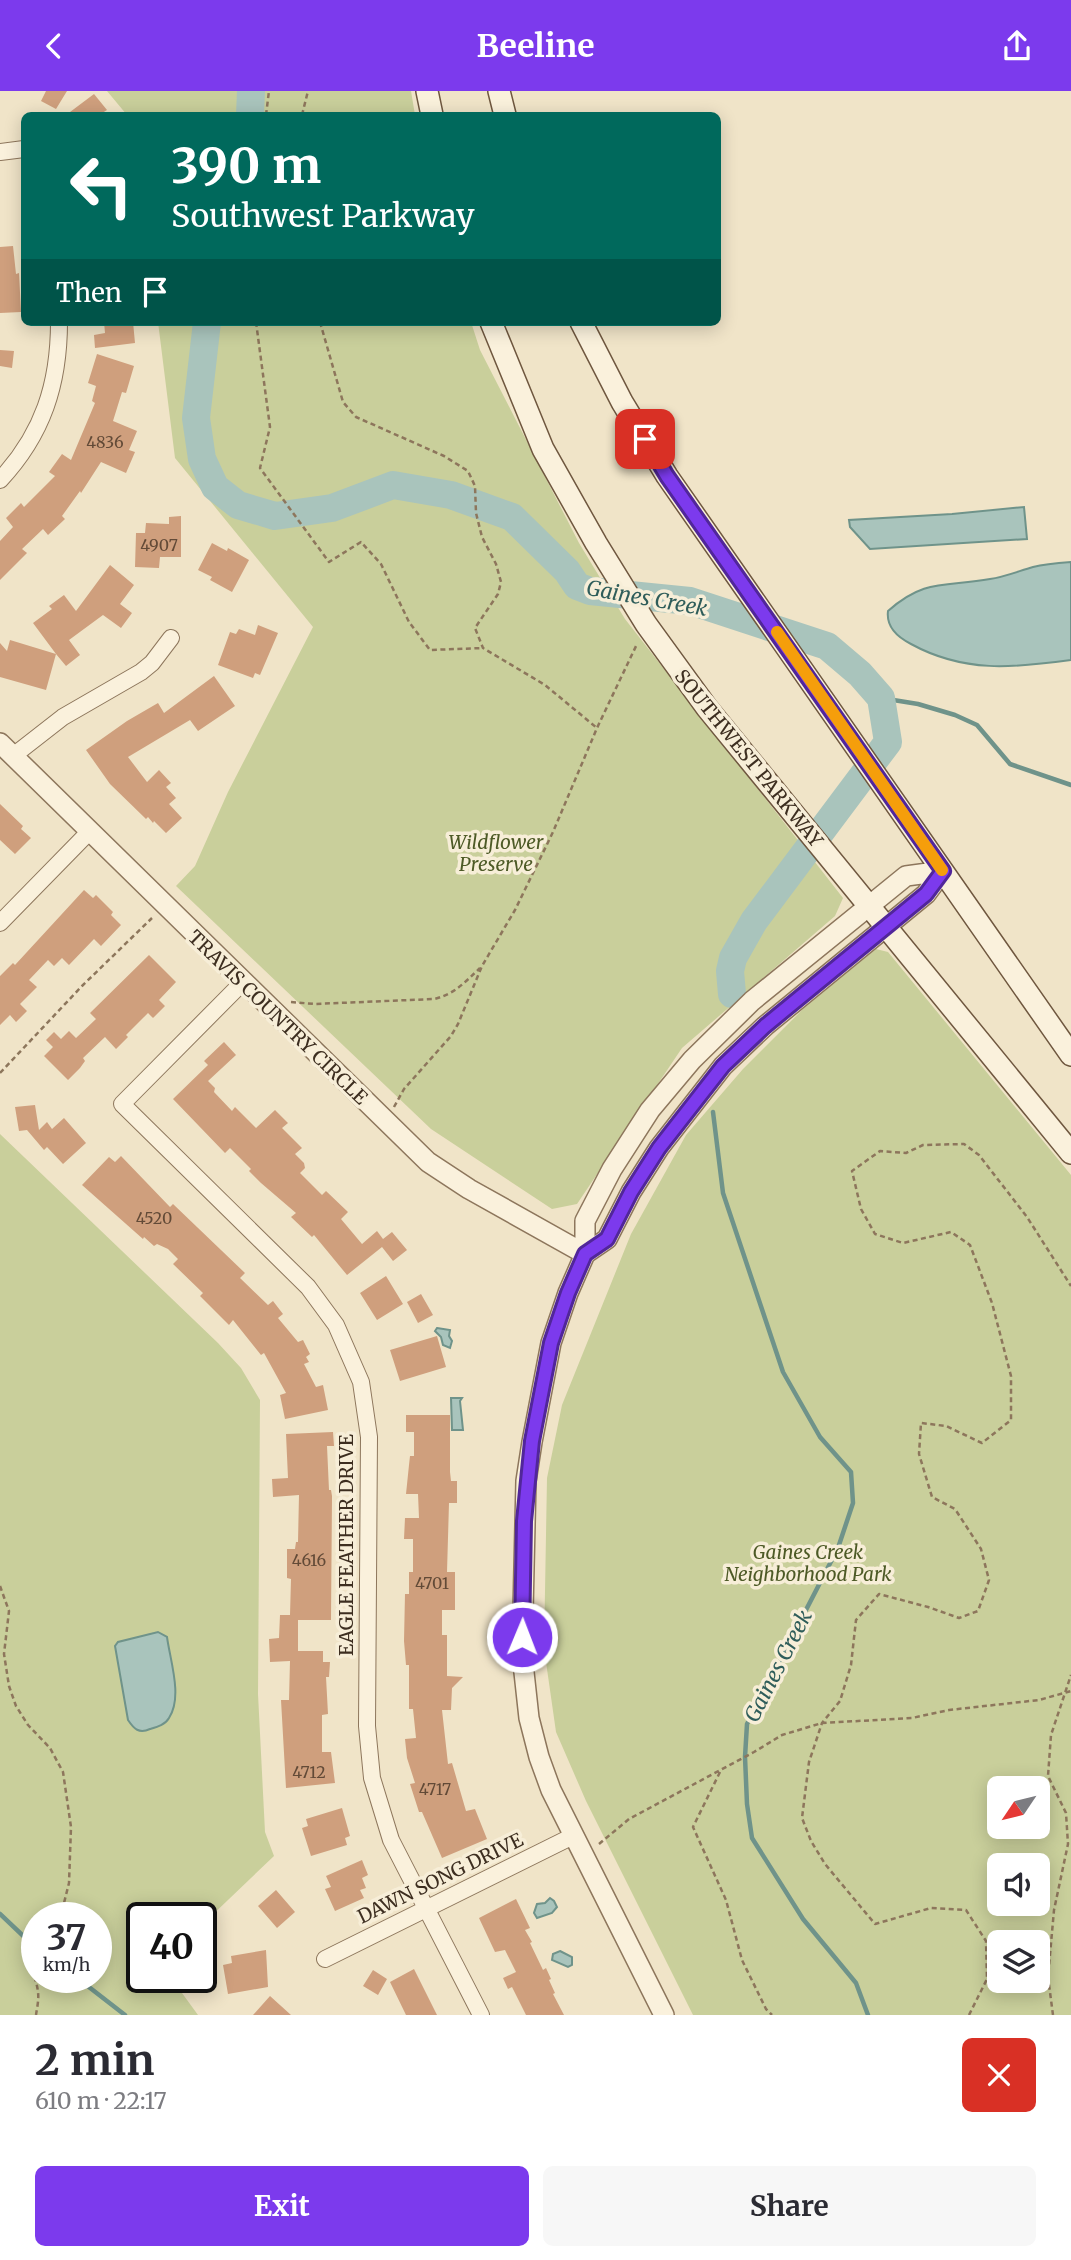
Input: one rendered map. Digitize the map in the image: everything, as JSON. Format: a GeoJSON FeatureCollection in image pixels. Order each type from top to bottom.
{"type":"FeatureCollection","features":[{"type":"Feature","properties":{"kind":"main road"},"geometry":{"type":"LineString","coordinates":[[427,91],[431,112]]}},
{"type":"Feature","properties":{"kind":"main road"},"geometry":{"type":"LineString","coordinates":[[499,91],[505,112]]}},
{"type":"Feature","properties":{"kind":"main road","name":"SOUTHWEST PARKWAY"},"geometry":{"type":"LineString","coordinates":[[493,326],[543,449],[642,617],[707,708],[1071,1153]]}},
{"type":"Feature","properties":{"kind":"main road"},"geometry":{"type":"LineString","coordinates":[[582,326],[622,402],[667,476],[1071,1055]]}},
{"type":"Feature","properties":{"kind":"street"},"geometry":{"type":"LineString","coordinates":[[0,152],[21,149]]}},
{"type":"Feature","properties":{"kind":"street"},"geometry":{"type":"LineString","coordinates":[[0,480],[33,435],[47,405],[57,371],[59,326]]}},
{"type":"Feature","properties":{"kind":"street"},"geometry":{"type":"LineString","coordinates":[[6,749],[141,672],[157,658],[171,638]]}},
{"type":"Feature","properties":{"kind":"street","name":"TRAVIS COUNTRY CIRCLE"},"geometry":{"type":"LineString","coordinates":[[6,749],[428,1162],[469,1189],[585,1254]]}},
{"type":"Feature","properties":{"kind":"street"},"geometry":{"type":"LineString","coordinates":[[0,923],[90,831]]}},
{"type":"Feature","properties":{"kind":"street"},"geometry":{"type":"LineString","coordinates":[[664,2015],[551,1790],[538,1757],[529,1718],[522,1654],[526,1481],[551,1343],[585,1254],[585,1221],[612,1169],[650,1110],[692,1060],[752,1001],[868,905],[906,876],[943,871]]}},
{"type":"Feature","properties":{"kind":"street"},"geometry":{"type":"LineString","coordinates":[[585,1254],[607,1239],[631,1192],[659,1148],[723,1066],[765,1026],[926,894],[943,871]]}},
{"type":"Feature","properties":{"kind":"street","name":"EAGLE FEATHER DRIVE"},"geometry":{"type":"LineString","coordinates":[[243,982],[122,1104],[308,1287],[336,1325],[360,1382],[369,1437],[367,1726],[372,1778],[391,1839],[481,2015]]}},
{"type":"Feature","properties":{"kind":"street","name":"DAWN SONG DRIVE"},"geometry":{"type":"LineString","coordinates":[[325,1959],[573,1836]]}},
{"type":"Feature","properties":{"kind":"path"},"geometry":{"type":"LineString","coordinates":[[266,112],[269,91]]}},
{"type":"Feature","properties":{"kind":"path"},"geometry":{"type":"LineString","coordinates":[[303,112],[308,91]]}},
{"type":"Feature","properties":{"kind":"path"},"geometry":{"type":"LineString","coordinates":[[257,326],[270,427],[260,468],[329,562],[361,542],[381,563],[409,622],[430,650],[483,648],[545,685],[597,728]]}},
{"type":"Feature","properties":{"kind":"path"},"geometry":{"type":"LineString","coordinates":[[321,326],[343,402],[356,417],[444,457],[468,471],[475,486],[476,513],[482,537],[496,564],[501,582],[498,594],[475,628],[483,648]]}},
{"type":"Feature","properties":{"kind":"path"},"geometry":{"type":"LineString","coordinates":[[385,1122],[404,1089],[451,1036],[482,966],[515,910],[553,832],[642,617]]}},
{"type":"Feature","properties":{"kind":"path"},"geometry":{"type":"LineString","coordinates":[[0,1073],[82,986],[152,918]]}},
{"type":"Feature","properties":{"kind":"path"},"geometry":{"type":"LineString","coordinates":[[262,1001],[315,1004],[434,999],[460,988],[482,966]]}},
{"type":"Feature","properties":{"kind":"path"},"geometry":{"type":"LineString","coordinates":[[968,2015],[987,1979],[986,1941],[966,1910],[931,1908],[875,1924],[825,1864],[811,1841],[802,1818],[808,1762],[822,1723],[839,1701],[851,1665],[856,1620],[879,1594],[959,1618],[978,1611],[989,1580],[981,1549],[955,1509],[932,1497],[919,1454],[921,1423],[946,1426],[982,1443],[1011,1420],[1011,1376],[992,1303],[970,1245],[951,1232],[903,1243],[875,1234],[861,1209],[852,1171],[880,1151],[906,1153],[923,1145],[964,1144],[979,1155],[1027,1217],[1071,1286]]}},
{"type":"Feature","properties":{"kind":"path"},"geometry":{"type":"LineString","coordinates":[[0,1585],[9,1611],[4,1654],[9,1686],[16,1706],[28,1725],[50,1748],[63,1772],[71,1827],[69,1882],[64,1902]]}},
{"type":"Feature","properties":{"kind":"path"},"geometry":{"type":"LineString","coordinates":[[1053,2015],[1048,1977],[1054,1910],[1068,1844],[1066,1813],[1048,1776],[1051,1735],[1071,1675]]}},
{"type":"Feature","properties":{"kind":"path"},"geometry":{"type":"LineString","coordinates":[[598,1844],[629,1819],[782,1735],[822,1723],[912,1718],[949,1710],[1039,1700],[1071,1691]]}},
{"type":"Feature","properties":{"kind":"path"},"geometry":{"type":"LineString","coordinates":[[721,1770],[693,1827],[726,1900],[743,1960],[766,2009],[772,2015]]}},
{"type":"Feature","properties":{"kind":"path"},"geometry":{"type":"LineString","coordinates":[[36,2015],[38,1993]]}},
{"type":"Feature","properties":{"kind":"green space"},"geometry":{"type":"Polygon","coordinates":[[[107,91],[411,91],[414,112],[124,112],[107,91]]]}},
{"type":"Feature","properties":{"kind":"green space","name":"Wildflower Preserve"},"geometry":{"type":"Polygon","coordinates":[[[158,326],[472,326],[480,350],[579,543],[625,619],[843,898],[835,916],[682,1048],[577,1204],[552,1209],[431,1129],[176,886],[195,866],[228,792],[313,627],[175,458],[158,326]]]}},
{"type":"Feature","properties":{"kind":"green space","name":"Gaines Creek Neighborhood Park"},"geometry":{"type":"Polygon","coordinates":[[[876,949],[888,952],[1071,1175],[1071,2015],[693,2015],[586,1801],[556,1732],[544,1648],[547,1478],[562,1405],[631,1234],[686,1135],[743,1069],[803,1009],[876,949]]]}},
{"type":"Feature","properties":{"kind":"green space"},"geometry":{"type":"Polygon","coordinates":[[[0,1134],[218,1343],[241,1368],[260,1400],[258,1694],[265,1832],[274,1856],[217,1910],[217,1902],[126,1902],[126,1993],[182,1993],[198,2015],[0,2015],[0,1134]]]}},
{"type":"Feature","properties":{"kind":"water"},"geometry":{"type":"Polygon","coordinates":[[[1024,507],[1027,539],[870,549],[850,527],[849,520],[952,514],[1024,507]]]}},
{"type":"Feature","properties":{"kind":"water"},"geometry":{"type":"Polygon","coordinates":[[[1071,562],[1071,660],[989,666],[950,660],[906,641],[897,635],[889,622],[888,611],[901,600],[925,588],[995,578],[1038,566],[1071,562]]]}},
{"type":"Feature","properties":{"kind":"water"},"geometry":{"type":"Polygon","coordinates":[[[437,1328],[450,1330],[450,1348],[443,1345],[441,1337],[435,1331],[437,1328]]]}},
{"type":"Feature","properties":{"kind":"water"},"geometry":{"type":"Polygon","coordinates":[[[451,1398],[462,1398],[463,1430],[452,1430],[451,1398]]]}},
{"type":"Feature","properties":{"kind":"water"},"geometry":{"type":"Polygon","coordinates":[[[158,1632],[167,1637],[175,1700],[165,1722],[140,1731],[128,1720],[115,1646],[118,1642],[158,1632]]]}},
{"type":"Feature","properties":{"kind":"water"},"geometry":{"type":"Polygon","coordinates":[[[550,1898],[557,1907],[552,1913],[537,1918],[534,1913],[537,1904],[545,1903],[550,1898]]]}},
{"type":"Feature","properties":{"kind":"water"},"geometry":{"type":"Polygon","coordinates":[[[560,1951],[572,1957],[572,1965],[568,1967],[552,1960],[553,1954],[560,1951]]]}},
{"type":"Feature","properties":{"kind":"building"},"geometry":{"type":"Polygon","coordinates":[[[46,91],[67,91],[56,109],[41,101],[46,91]]]}},
{"type":"Feature","properties":{"kind":"building"},"geometry":{"type":"Polygon","coordinates":[[[94,94],[107,110],[104,112],[70,112],[94,94]]]}},
{"type":"Feature","properties":{"kind":"building"},"geometry":{"type":"Polygon","coordinates":[[[13,246],[16,274],[19,273],[21,312],[0,313],[0,247],[13,246]]]}},
{"type":"Feature","properties":{"kind":"building"},"geometry":{"type":"Polygon","coordinates":[[[104,326],[133,326],[135,343],[95,348],[94,335],[105,333],[104,326]]]}},
{"type":"Feature","properties":{"kind":"building"},"geometry":{"type":"Polygon","coordinates":[[[0,350],[14,351],[12,368],[0,366],[0,350]]]}},
{"type":"Feature","properties":{"kind":"building"},"geometry":{"type":"Polygon","coordinates":[[[97,354],[134,366],[126,393],[122,392],[113,421],[137,431],[129,450],[135,452],[126,473],[101,462],[62,516],[65,519],[48,535],[43,529],[22,549],[27,553],[0,580],[0,541],[13,527],[6,518],[21,503],[24,507],[55,476],[49,472],[62,454],[71,460],[95,403],[92,401],[96,386],[88,383],[97,354]]]}},
{"type":"Feature","properties":{"kind":"building"},"geometry":{"type":"Polygon","coordinates":[[[181,516],[181,557],[160,557],[159,568],[135,567],[136,533],[145,533],[146,523],[169,524],[169,517],[181,516]]]}},
{"type":"Feature","properties":{"kind":"building"},"geometry":{"type":"Polygon","coordinates":[[[212,543],[227,551],[228,548],[249,560],[232,592],[198,570],[212,543]]]}},
{"type":"Feature","properties":{"kind":"building"},"geometry":{"type":"Polygon","coordinates":[[[110,565],[134,585],[120,604],[132,613],[121,628],[103,615],[69,640],[80,655],[66,666],[33,623],[52,609],[49,606],[64,595],[76,611],[110,565]]]}},
{"type":"Feature","properties":{"kind":"building"},"geometry":{"type":"Polygon","coordinates":[[[258,625],[278,633],[260,675],[255,673],[253,678],[218,665],[230,632],[236,634],[239,629],[255,635],[258,625]]]}},
{"type":"Feature","properties":{"kind":"building"},"geometry":{"type":"Polygon","coordinates":[[[10,640],[56,654],[46,690],[0,677],[0,643],[7,651],[10,640]]]}},
{"type":"Feature","properties":{"kind":"building"},"geometry":{"type":"Polygon","coordinates":[[[214,676],[235,706],[198,731],[190,720],[128,757],[147,782],[159,770],[171,783],[166,787],[176,798],[169,804],[182,818],[166,833],[154,821],[153,823],[148,817],[146,819],[110,784],[86,750],[158,703],[164,713],[214,676]]]}},
{"type":"Feature","properties":{"kind":"building"},"geometry":{"type":"Polygon","coordinates":[[[0,804],[23,826],[21,829],[31,838],[15,854],[0,840],[0,804]]]}},
{"type":"Feature","properties":{"kind":"building"},"geometry":{"type":"Polygon","coordinates":[[[84,890],[93,898],[96,895],[113,912],[111,915],[121,925],[101,946],[94,939],[69,965],[62,958],[54,966],[48,960],[29,980],[37,987],[20,1004],[27,1011],[16,1022],[10,1015],[0,1025],[0,976],[13,963],[15,965],[84,890]]]}},
{"type":"Feature","properties":{"kind":"building"},"geometry":{"type":"Polygon","coordinates":[[[149,955],[176,982],[159,1000],[165,1006],[153,1018],[148,1013],[116,1049],[105,1037],[83,1058],[85,1061],[68,1080],[44,1056],[53,1047],[46,1040],[54,1032],[61,1039],[69,1031],[76,1038],[96,1019],[90,1013],[149,955]]]}},
{"type":"Feature","properties":{"kind":"building"},"geometry":{"type":"Polygon","coordinates":[[[224,1042],[236,1055],[208,1081],[215,1088],[214,1092],[232,1111],[235,1107],[256,1128],[275,1110],[288,1123],[282,1128],[302,1148],[295,1154],[304,1163],[305,1168],[300,1173],[322,1195],[326,1191],[348,1212],[341,1219],[362,1244],[377,1231],[383,1239],[392,1232],[407,1250],[393,1261],[382,1247],[347,1275],[314,1235],[312,1237],[291,1217],[296,1213],[261,1183],[230,1148],[225,1153],[173,1099],[208,1065],[204,1061],[224,1042]]]}},
{"type":"Feature","properties":{"kind":"building"},"geometry":{"type":"Polygon","coordinates":[[[35,1105],[39,1130],[47,1122],[52,1129],[64,1118],[86,1143],[63,1164],[47,1147],[44,1150],[27,1130],[19,1131],[15,1107],[35,1105]]]}},
{"type":"Feature","properties":{"kind":"building"},"geometry":{"type":"Polygon","coordinates":[[[121,1156],[170,1207],[173,1204],[245,1273],[240,1278],[268,1305],[273,1301],[283,1314],[278,1318],[298,1342],[303,1340],[310,1354],[306,1357],[309,1362],[304,1364],[316,1387],[323,1385],[328,1410],[285,1419],[280,1395],[286,1393],[264,1353],[261,1355],[233,1320],[229,1325],[200,1296],[203,1293],[173,1264],[178,1259],[168,1249],[157,1244],[154,1246],[144,1237],[143,1239],[82,1185],[109,1157],[115,1162],[121,1156]]]}},
{"type":"Feature","properties":{"kind":"building"},"geometry":{"type":"Polygon","coordinates":[[[386,1276],[403,1304],[377,1320],[360,1293],[386,1276]]]}},
{"type":"Feature","properties":{"kind":"building"},"geometry":{"type":"Polygon","coordinates":[[[421,1294],[433,1315],[418,1323],[407,1302],[421,1294]]]}},
{"type":"Feature","properties":{"kind":"building"},"geometry":{"type":"Polygon","coordinates":[[[437,1336],[446,1367],[400,1381],[390,1350],[437,1336]]]}},
{"type":"Feature","properties":{"kind":"building"},"geometry":{"type":"Polygon","coordinates":[[[406,1415],[450,1415],[450,1472],[451,1481],[457,1481],[457,1503],[449,1503],[447,1572],[455,1572],[455,1610],[442,1610],[442,1635],[447,1635],[447,1676],[463,1677],[452,1688],[451,1710],[442,1710],[448,1764],[452,1763],[466,1811],[475,1809],[487,1839],[442,1858],[422,1812],[419,1812],[410,1784],[415,1783],[407,1758],[405,1739],[416,1738],[413,1709],[409,1709],[409,1665],[406,1665],[404,1641],[405,1594],[409,1594],[409,1572],[413,1572],[413,1539],[404,1539],[405,1518],[419,1518],[418,1494],[406,1494],[410,1456],[414,1456],[414,1432],[406,1432],[406,1415]]]}},
{"type":"Feature","properties":{"kind":"building"},"geometry":{"type":"Polygon","coordinates":[[[333,1432],[334,1446],[327,1446],[329,1490],[332,1496],[331,1620],[298,1620],[298,1651],[323,1651],[323,1662],[330,1662],[329,1677],[326,1677],[328,1714],[322,1715],[322,1752],[331,1752],[335,1783],[286,1788],[281,1700],[289,1700],[290,1661],[270,1662],[269,1639],[279,1638],[280,1615],[290,1615],[291,1579],[287,1578],[287,1549],[295,1549],[298,1542],[299,1495],[273,1497],[272,1479],[288,1478],[286,1434],[333,1432]]]}},
{"type":"Feature","properties":{"kind":"building"},"geometry":{"type":"Polygon","coordinates":[[[342,1808],[350,1836],[345,1838],[347,1845],[311,1856],[302,1828],[308,1826],[306,1819],[342,1808]]]}},
{"type":"Feature","properties":{"kind":"building"},"geometry":{"type":"Polygon","coordinates":[[[362,1860],[368,1875],[362,1878],[366,1888],[360,1890],[364,1898],[335,1911],[325,1889],[331,1887],[326,1876],[362,1860]]]}},
{"type":"Feature","properties":{"kind":"building"},"geometry":{"type":"Polygon","coordinates":[[[276,1890],[295,1912],[277,1928],[258,1906],[276,1890]]]}},
{"type":"Feature","properties":{"kind":"building"},"geometry":{"type":"Polygon","coordinates":[[[516,1899],[530,1928],[525,1930],[532,1942],[530,1943],[543,1970],[546,1968],[555,1993],[553,1994],[564,2015],[526,2015],[512,1987],[508,1989],[503,1978],[516,1972],[505,1950],[495,1952],[479,1918],[516,1899]]]}},
{"type":"Feature","properties":{"kind":"building"},"geometry":{"type":"Polygon","coordinates":[[[266,1950],[268,1987],[228,1994],[223,1965],[232,1963],[231,1956],[266,1950]]]}},
{"type":"Feature","properties":{"kind":"building"},"geometry":{"type":"Polygon","coordinates":[[[414,1969],[437,2015],[406,2015],[390,1982],[414,1969]]]}},
{"type":"Feature","properties":{"kind":"building"},"geometry":{"type":"Polygon","coordinates":[[[373,1970],[387,1979],[378,1995],[363,1986],[373,1970]]]}},
{"type":"Feature","properties":{"kind":"building"},"geometry":{"type":"Polygon","coordinates":[[[270,1996],[291,2015],[253,2015],[270,1996]]]}},
{"type":"Feature","properties":{"kind":"waterway","name":"Gaines Creek"},"geometry":{"type":"LineString","coordinates":[[250,112],[251,91]]}},
{"type":"Feature","properties":{"kind":"waterway","name":"Gaines Creek"},"geometry":{"type":"LineString","coordinates":[[207,326],[196,418],[202,459],[215,487],[238,505],[275,516],[332,508],[393,485],[451,495],[512,517],[567,571],[577,586],[590,591],[690,601],[827,646],[860,674],[881,698],[888,742],[754,921],[733,958],[730,971],[732,994]]}},
{"type":"Feature","properties":{"kind":"waterway"},"geometry":{"type":"LineString","coordinates":[[881,698],[918,704],[977,725],[1010,764],[1071,785]]}},
{"type":"Feature","properties":{"kind":"waterway","name":"Gaines Creek"},"geometry":{"type":"LineString","coordinates":[[713,1112],[723,1193],[783,1372],[820,1437],[851,1472],[853,1503],[838,1548],[747,1724],[747,1804],[752,1838],[803,1919],[856,1983],[868,2015]]}},
{"type":"Feature","properties":{"kind":"waterway"},"geometry":{"type":"LineString","coordinates":[[0,1914],[21,1934]]}},
{"type":"Feature","properties":{"kind":"waterway"},"geometry":{"type":"LineString","coordinates":[[97,1993],[125,2015]]}},
{"type":"Feature","properties":{"kind":"slow traffic"},"geometry":{"type":"LineString","coordinates":[[777,632],[942,870]]}},
{"type":"Feature","properties":{"kind":"route"},"geometry":{"type":"LineString","coordinates":[[522,1637],[526,1481],[532,1441],[551,1343],[585,1254],[607,1239],[631,1192],[659,1148],[723,1066],[765,1026],[926,894],[943,871],[667,476],[645,439]]}}]}
